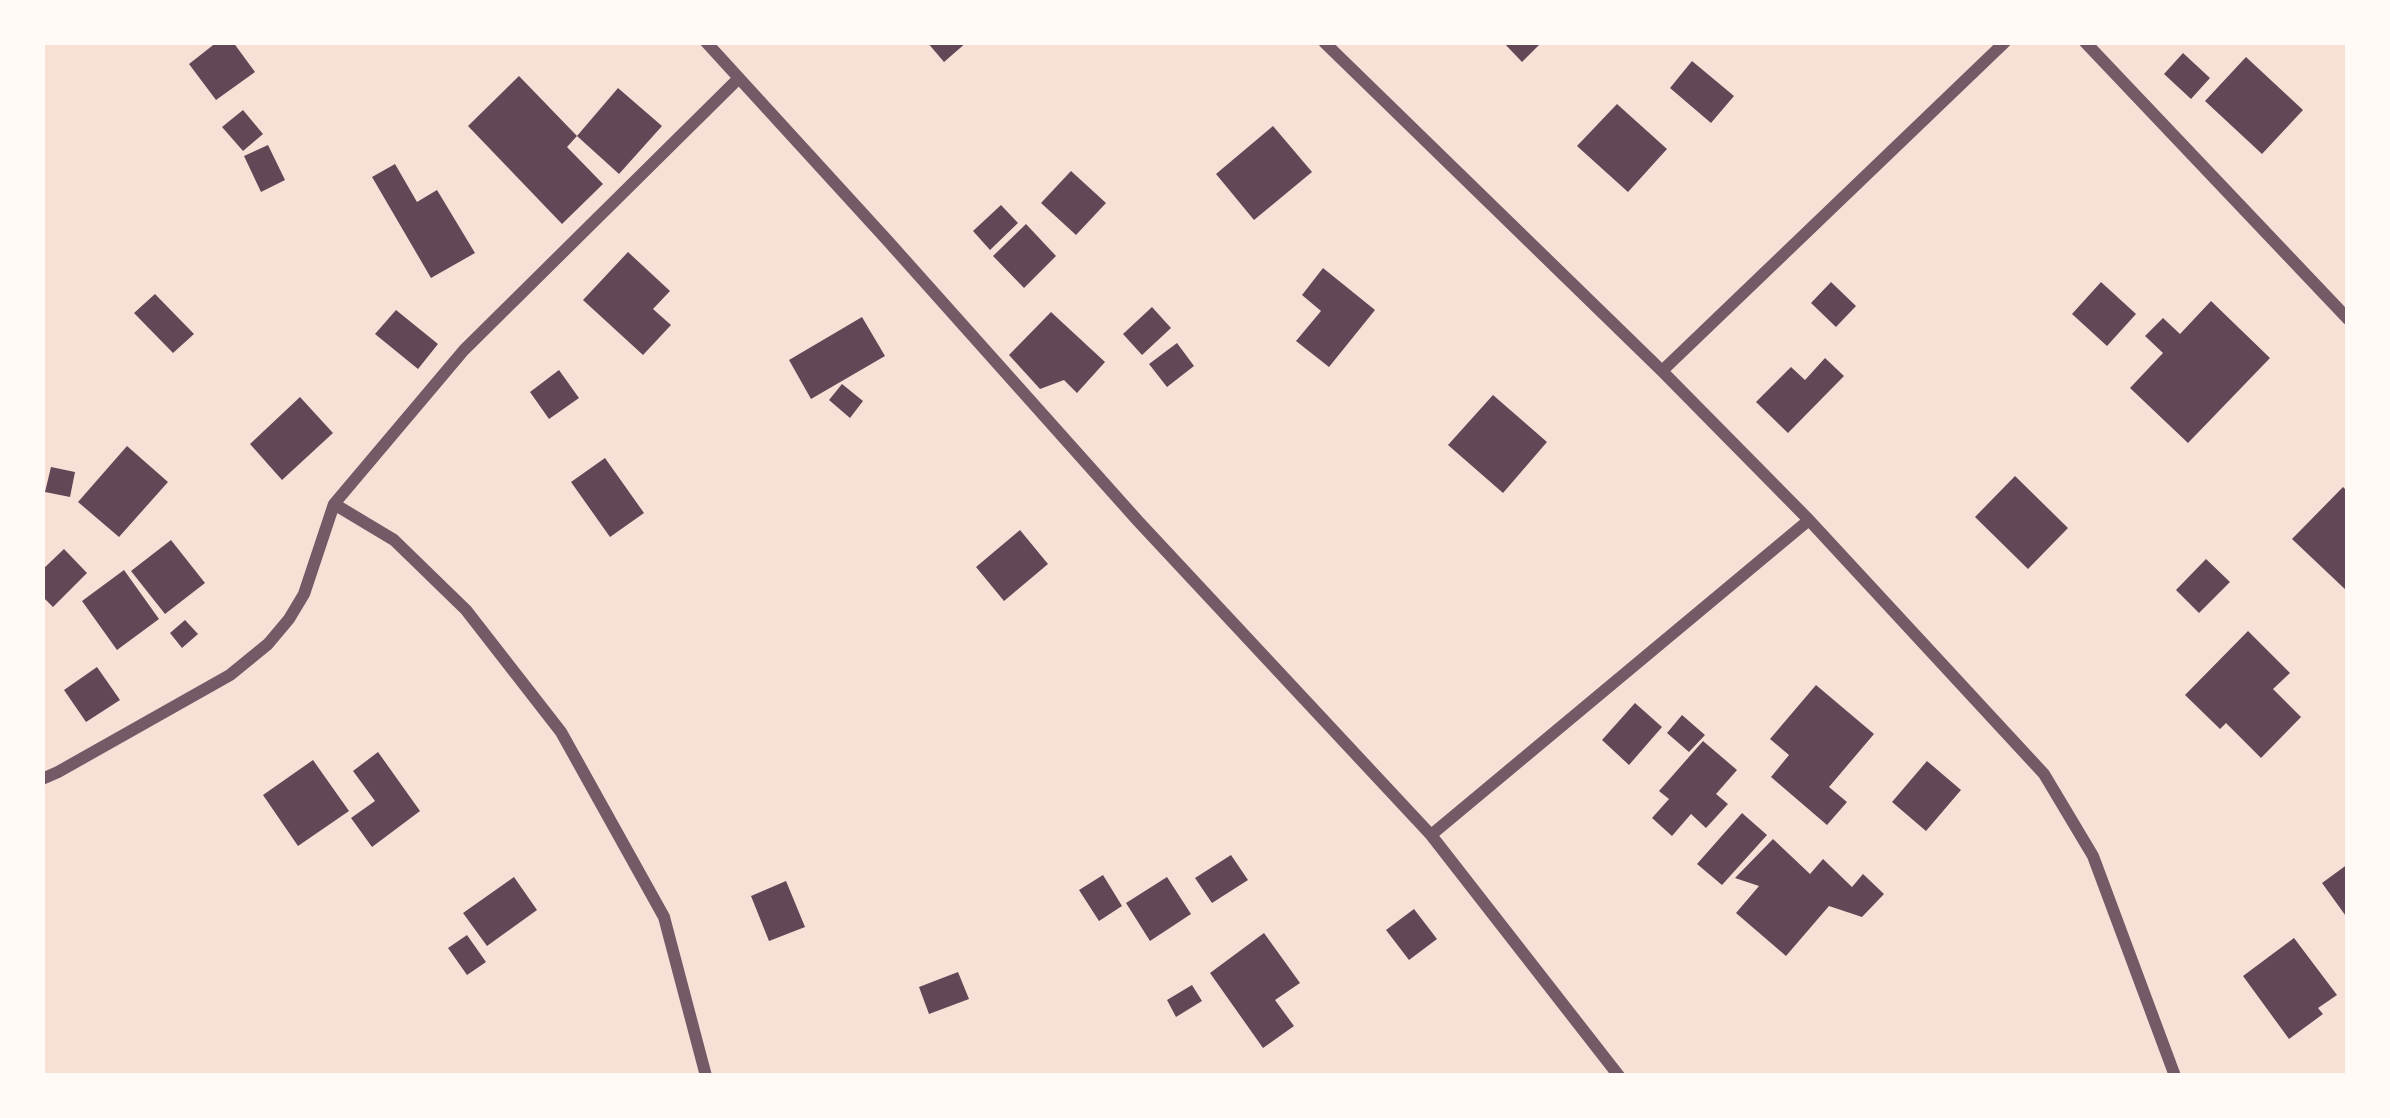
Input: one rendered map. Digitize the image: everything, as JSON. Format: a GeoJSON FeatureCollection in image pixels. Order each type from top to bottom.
{"type":"FeatureCollection","features":[{"type":"Feature","properties":{"kind":"street"},"geometry":{"type":"LineString","coordinates":[[706,42],[1138,521],[1431,835],[1619,1076]]}},
{"type":"Feature","properties":{"kind":"street"},"geometry":{"type":"LineString","coordinates":[[1324,42],[1809,520],[2044,774],[2093,856],[2175,1076]]}},
{"type":"Feature","properties":{"kind":"street"},"geometry":{"type":"LineString","coordinates":[[1662,371],[2005,42]]}},
{"type":"Feature","properties":{"kind":"street"},"geometry":{"type":"LineString","coordinates":[[2084,42],[2348,319]]}},
{"type":"Feature","properties":{"kind":"street"},"geometry":{"type":"LineString","coordinates":[[42,778],[230,675],[268,644],[290,620],[304,594],[334,504],[464,350],[739,78]]}},
{"type":"Feature","properties":{"kind":"street"},"geometry":{"type":"LineString","coordinates":[[334,504],[394,540],[466,610],[561,733],[664,916],[706,1076]]}},
{"type":"Feature","properties":{"kind":"street"},"geometry":{"type":"LineString","coordinates":[[1431,835],[1809,520]]}},
{"type":"Feature","properties":{"kind":"building"},"geometry":{"type":"Polygon","coordinates":[[[217,42],[233,42],[255,72],[216,100],[189,64],[217,42]]]}},
{"type":"Feature","properties":{"kind":"building"},"geometry":{"type":"Polygon","coordinates":[[[927,42],[967,42],[944,62],[927,42]]]}},
{"type":"Feature","properties":{"kind":"building"},"geometry":{"type":"Polygon","coordinates":[[[1503,42],[1542,42],[1522,62],[1503,42]]]}},
{"type":"Feature","properties":{"kind":"building"},"geometry":{"type":"Polygon","coordinates":[[[2183,53],[2210,78],[2191,99],[2164,74],[2183,53]]]}},
{"type":"Feature","properties":{"kind":"building"},"geometry":{"type":"Polygon","coordinates":[[[2246,57],[2303,110],[2262,154],[2205,101],[2246,57]]]}},
{"type":"Feature","properties":{"kind":"building"},"geometry":{"type":"Polygon","coordinates":[[[1692,61],[1734,96],[1711,123],[1670,88],[1692,61]]]}},
{"type":"Feature","properties":{"kind":"building"},"geometry":{"type":"Polygon","coordinates":[[[519,76],[577,136],[567,147],[603,184],[562,224],[468,126],[519,76]]]}},
{"type":"Feature","properties":{"kind":"building"},"geometry":{"type":"Polygon","coordinates":[[[618,88],[662,126],[619,174],[577,136],[618,88]]]}},
{"type":"Feature","properties":{"kind":"building"},"geometry":{"type":"Polygon","coordinates":[[[1617,104],[1667,149],[1628,192],[1577,146],[1617,104]]]}},
{"type":"Feature","properties":{"kind":"building"},"geometry":{"type":"Polygon","coordinates":[[[243,110],[263,134],[243,151],[222,127],[243,110]]]}},
{"type":"Feature","properties":{"kind":"building"},"geometry":{"type":"Polygon","coordinates":[[[1273,126],[1312,172],[1254,220],[1216,174],[1273,126]]]}},
{"type":"Feature","properties":{"kind":"building"},"geometry":{"type":"Polygon","coordinates":[[[268,145],[285,180],[261,192],[244,156],[268,145]]]}},
{"type":"Feature","properties":{"kind":"building"},"geometry":{"type":"Polygon","coordinates":[[[395,164],[417,202],[437,190],[475,253],[431,278],[372,177],[395,164]]]}},
{"type":"Feature","properties":{"kind":"building"},"geometry":{"type":"Polygon","coordinates":[[[1071,171],[1106,203],[1076,235],[1041,203],[1071,171]]]}},
{"type":"Feature","properties":{"kind":"building"},"geometry":{"type":"Polygon","coordinates":[[[1001,205],[1018,223],[990,250],[973,231],[1001,205]]]}},
{"type":"Feature","properties":{"kind":"building"},"geometry":{"type":"Polygon","coordinates":[[[1026,224],[1056,256],[1024,288],[993,256],[1026,224]]]}},
{"type":"Feature","properties":{"kind":"building"},"geometry":{"type":"Polygon","coordinates":[[[628,252],[670,291],[653,309],[671,325],[643,355],[583,300],[628,252]]]}},
{"type":"Feature","properties":{"kind":"building"},"geometry":{"type":"Polygon","coordinates":[[[1323,268],[1375,310],[1329,367],[1296,341],[1321,311],[1302,295],[1323,268]]]}},
{"type":"Feature","properties":{"kind":"building"},"geometry":{"type":"Polygon","coordinates":[[[1831,282],[1856,306],[1836,327],[1811,303],[1831,282]]]}},
{"type":"Feature","properties":{"kind":"building"},"geometry":{"type":"Polygon","coordinates":[[[2101,282],[2136,314],[2107,346],[2072,314],[2101,282]]]}},
{"type":"Feature","properties":{"kind":"building"},"geometry":{"type":"Polygon","coordinates":[[[155,294],[194,334],[173,353],[134,313],[155,294]]]}},
{"type":"Feature","properties":{"kind":"building"},"geometry":{"type":"Polygon","coordinates":[[[2211,301],[2270,358],[2188,443],[2130,388],[2163,353],[2145,336],[2163,318],[2180,334],[2211,301]]]}},
{"type":"Feature","properties":{"kind":"building"},"geometry":{"type":"Polygon","coordinates":[[[1152,307],[1171,328],[1142,355],[1123,334],[1152,307]]]}},
{"type":"Feature","properties":{"kind":"building"},"geometry":{"type":"Polygon","coordinates":[[[396,310],[438,344],[418,369],[375,334],[396,310]]]}},
{"type":"Feature","properties":{"kind":"building"},"geometry":{"type":"Polygon","coordinates":[[[1051,312],[1105,362],[1077,393],[1064,380],[1040,389],[1009,355],[1051,312]]]}},
{"type":"Feature","properties":{"kind":"building"},"geometry":{"type":"Polygon","coordinates":[[[862,317],[885,356],[811,399],[789,360],[862,317]]]}},
{"type":"Feature","properties":{"kind":"building"},"geometry":{"type":"Polygon","coordinates":[[[1177,343],[1194,366],[1167,387],[1149,364],[1177,343]]]}},
{"type":"Feature","properties":{"kind":"building"},"geometry":{"type":"Polygon","coordinates":[[[1825,358],[1844,376],[1788,433],[1756,402],[1791,367],[1805,380],[1825,358]]]}},
{"type":"Feature","properties":{"kind":"building"},"geometry":{"type":"Polygon","coordinates":[[[559,370],[579,398],[549,419],[530,392],[559,370]]]}},
{"type":"Feature","properties":{"kind":"building"},"geometry":{"type":"Polygon","coordinates":[[[842,384],[863,401],[850,418],[829,400],[842,384]]]}},
{"type":"Feature","properties":{"kind":"building"},"geometry":{"type":"Polygon","coordinates":[[[1493,395],[1547,442],[1503,493],[1448,445],[1493,395]]]}},
{"type":"Feature","properties":{"kind":"building"},"geometry":{"type":"Polygon","coordinates":[[[300,397],[333,433],[282,480],[250,444],[300,397]]]}},
{"type":"Feature","properties":{"kind":"building"},"geometry":{"type":"Polygon","coordinates":[[[127,446],[168,482],[119,537],[78,502],[127,446]]]}},
{"type":"Feature","properties":{"kind":"building"},"geometry":{"type":"Polygon","coordinates":[[[605,458],[644,513],[610,537],[571,482],[605,458]]]}},
{"type":"Feature","properties":{"kind":"building"},"geometry":{"type":"Polygon","coordinates":[[[51,467],[75,472],[70,497],[45,492],[51,467]]]}},
{"type":"Feature","properties":{"kind":"building"},"geometry":{"type":"Polygon","coordinates":[[[2015,476],[2068,528],[2028,569],[1975,517],[2015,476]]]}},
{"type":"Feature","properties":{"kind":"building"},"geometry":{"type":"Polygon","coordinates":[[[2343,487],[2348,492],[2348,592],[2292,539],[2343,487]]]}},
{"type":"Feature","properties":{"kind":"building"},"geometry":{"type":"Polygon","coordinates":[[[1020,530],[1048,564],[1004,601],[976,567],[1020,530]]]}},
{"type":"Feature","properties":{"kind":"building"},"geometry":{"type":"Polygon","coordinates":[[[171,540],[205,583],[165,614],[131,571],[171,540]]]}},
{"type":"Feature","properties":{"kind":"building"},"geometry":{"type":"Polygon","coordinates":[[[64,549],[87,573],[53,607],[42,596],[42,570],[64,549]]]}},
{"type":"Feature","properties":{"kind":"building"},"geometry":{"type":"Polygon","coordinates":[[[2206,559],[2230,582],[2199,613],[2176,590],[2206,559]]]}},
{"type":"Feature","properties":{"kind":"building"},"geometry":{"type":"Polygon","coordinates":[[[124,570],[159,619],[117,650],[82,601],[124,570]]]}},
{"type":"Feature","properties":{"kind":"building"},"geometry":{"type":"Polygon","coordinates":[[[185,620],[198,634],[182,648],[170,633],[185,620]]]}},
{"type":"Feature","properties":{"kind":"building"},"geometry":{"type":"Polygon","coordinates":[[[2248,631],[2290,673],[2273,689],[2301,717],[2261,758],[2226,723],[2220,729],[2185,695],[2248,631]]]}},
{"type":"Feature","properties":{"kind":"building"},"geometry":{"type":"Polygon","coordinates":[[[97,667],[120,700],[86,722],[64,690],[97,667]]]}},
{"type":"Feature","properties":{"kind":"building"},"geometry":{"type":"Polygon","coordinates":[[[1816,685],[1874,734],[1829,787],[1847,802],[1827,825],[1771,777],[1789,755],[1770,739],[1816,685]]]}},
{"type":"Feature","properties":{"kind":"building"},"geometry":{"type":"Polygon","coordinates":[[[1635,703],[1662,727],[1629,765],[1602,740],[1635,703]]]}},
{"type":"Feature","properties":{"kind":"building"},"geometry":{"type":"Polygon","coordinates":[[[1682,715],[1705,735],[1689,752],[1667,733],[1682,715]]]}},
{"type":"Feature","properties":{"kind":"building"},"geometry":{"type":"Polygon","coordinates":[[[1703,741],[1737,770],[1716,794],[1728,804],[1706,828],[1691,814],[1672,836],[1652,818],[1669,799],[1659,791],[1703,741]]]}},
{"type":"Feature","properties":{"kind":"building"},"geometry":{"type":"Polygon","coordinates":[[[378,752],[420,811],[372,847],[351,818],[375,801],[353,771],[378,752]]]}},
{"type":"Feature","properties":{"kind":"building"},"geometry":{"type":"Polygon","coordinates":[[[313,760],[349,811],[298,846],[263,795],[313,760]]]}},
{"type":"Feature","properties":{"kind":"building"},"geometry":{"type":"Polygon","coordinates":[[[1927,761],[1961,790],[1926,831],[1892,802],[1927,761]]]}},
{"type":"Feature","properties":{"kind":"building"},"geometry":{"type":"Polygon","coordinates":[[[1742,813],[1767,835],[1722,885],[1697,864],[1742,813]]]}},
{"type":"Feature","properties":{"kind":"building"},"geometry":{"type":"Polygon","coordinates":[[[1773,839],[1810,874],[1823,859],[1852,887],[1863,874],[1884,894],[1862,917],[1829,906],[1786,956],[1736,913],[1759,886],[1735,878],[1773,839]]]}},
{"type":"Feature","properties":{"kind":"building"},"geometry":{"type":"Polygon","coordinates":[[[1231,855],[1248,880],[1212,903],[1195,878],[1231,855]]]}},
{"type":"Feature","properties":{"kind":"building"},"geometry":{"type":"Polygon","coordinates":[[[2348,864],[2348,919],[2322,883],[2348,864]]]}},
{"type":"Feature","properties":{"kind":"building"},"geometry":{"type":"Polygon","coordinates":[[[1103,875],[1122,906],[1099,921],[1079,890],[1103,875]]]}},
{"type":"Feature","properties":{"kind":"building"},"geometry":{"type":"Polygon","coordinates":[[[514,877],[537,910],[487,946],[463,913],[514,877]]]}},
{"type":"Feature","properties":{"kind":"building"},"geometry":{"type":"Polygon","coordinates":[[[1167,877],[1191,914],[1150,941],[1126,903],[1167,877]]]}},
{"type":"Feature","properties":{"kind":"building"},"geometry":{"type":"Polygon","coordinates":[[[786,881],[805,927],[769,941],[751,896],[786,881]]]}},
{"type":"Feature","properties":{"kind":"building"},"geometry":{"type":"Polygon","coordinates":[[[1414,909],[1437,939],[1409,960],[1386,930],[1414,909]]]}},
{"type":"Feature","properties":{"kind":"building"},"geometry":{"type":"Polygon","coordinates":[[[1264,933],[1300,983],[1275,1000],[1294,1026],[1263,1048],[1210,973],[1264,933]]]}},
{"type":"Feature","properties":{"kind":"building"},"geometry":{"type":"Polygon","coordinates":[[[467,935],[486,962],[467,975],[448,948],[467,935]]]}},
{"type":"Feature","properties":{"kind":"building"},"geometry":{"type":"Polygon","coordinates":[[[2294,938],[2337,995],[2318,1008],[2323,1014],[2289,1039],[2243,976],[2294,938]]]}},
{"type":"Feature","properties":{"kind":"building"},"geometry":{"type":"Polygon","coordinates":[[[958,972],[969,999],[929,1014],[919,987],[958,972]]]}},
{"type":"Feature","properties":{"kind":"building"},"geometry":{"type":"Polygon","coordinates":[[[1192,985],[1202,1001],[1176,1017],[1167,1000],[1192,985]]]}}]}
